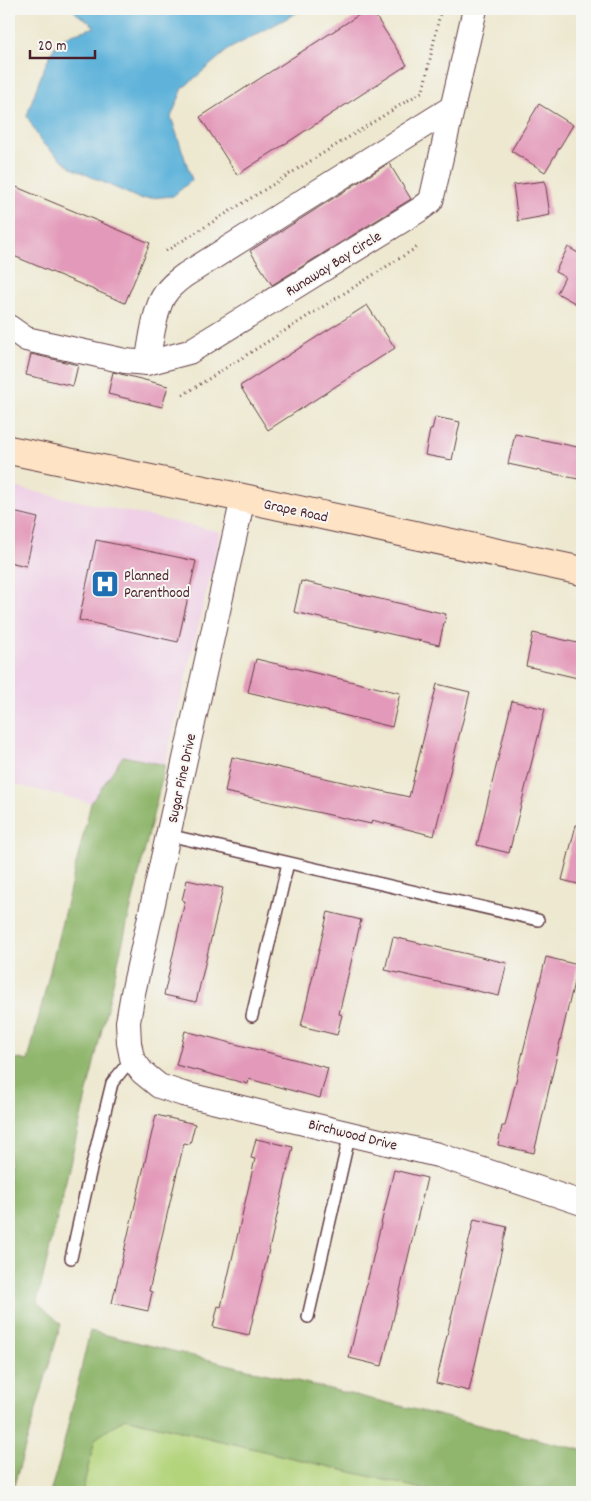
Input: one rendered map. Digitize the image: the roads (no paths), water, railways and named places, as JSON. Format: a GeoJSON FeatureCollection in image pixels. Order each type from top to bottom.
{"type":"FeatureCollection","features":[{"type":"Feature","properties":{"kind":"main road","name":"Grape Road"},"geometry":{"type":"LineString","coordinates":[[9,450],[243,498],[582,572]]}},
{"type":"Feature","properties":{"kind":"street","name":"Runaway Bay Circle"},"geometry":{"type":"LineString","coordinates":[[9,327],[26,339],[125,362],[147,363],[189,352],[419,210],[432,201],[475,9]]}},
{"type":"Feature","properties":{"kind":"street"},"geometry":{"type":"LineString","coordinates":[[147,363],[158,308],[164,295],[173,284],[453,107]]}},
{"type":"Feature","properties":{"kind":"street","name":"Sugar Pine Drive"},"geometry":{"type":"LineString","coordinates":[[132,1058],[128,1022],[135,984],[243,498]]}},
{"type":"Feature","properties":{"kind":"street","name":"Birchwood Drive"},"geometry":{"type":"LineString","coordinates":[[132,1058],[142,1072],[159,1086],[182,1094],[438,1155],[582,1203]]}},
{"type":"Feature","properties":{"kind":"lane"},"geometry":{"type":"LineString","coordinates":[[168,835],[538,920]]}},
{"type":"Feature","properties":{"kind":"lane"},"geometry":{"type":"LineString","coordinates":[[252,1016],[288,862]]}},
{"type":"Feature","properties":{"kind":"lane"},"geometry":{"type":"LineString","coordinates":[[71,1258],[112,1083],[132,1058]]}},
{"type":"Feature","properties":{"kind":"lane"},"geometry":{"type":"LineString","coordinates":[[308,1317],[350,1133]]}},
{"type":"Feature","properties":{"kind":"water"},"geometry":{"type":"Polygon","coordinates":[[[72,9],[304,9],[229,49],[183,88],[171,117],[192,180],[173,196],[140,199],[72,168],[41,142],[27,116],[41,77],[55,47],[67,36],[95,27],[72,9]]]}},
{"type":"Feature","properties":{"kind":"place","name":"Planned Parenthood"},"geometry":{"type":"Point","coordinates":[105,584]}}]}
